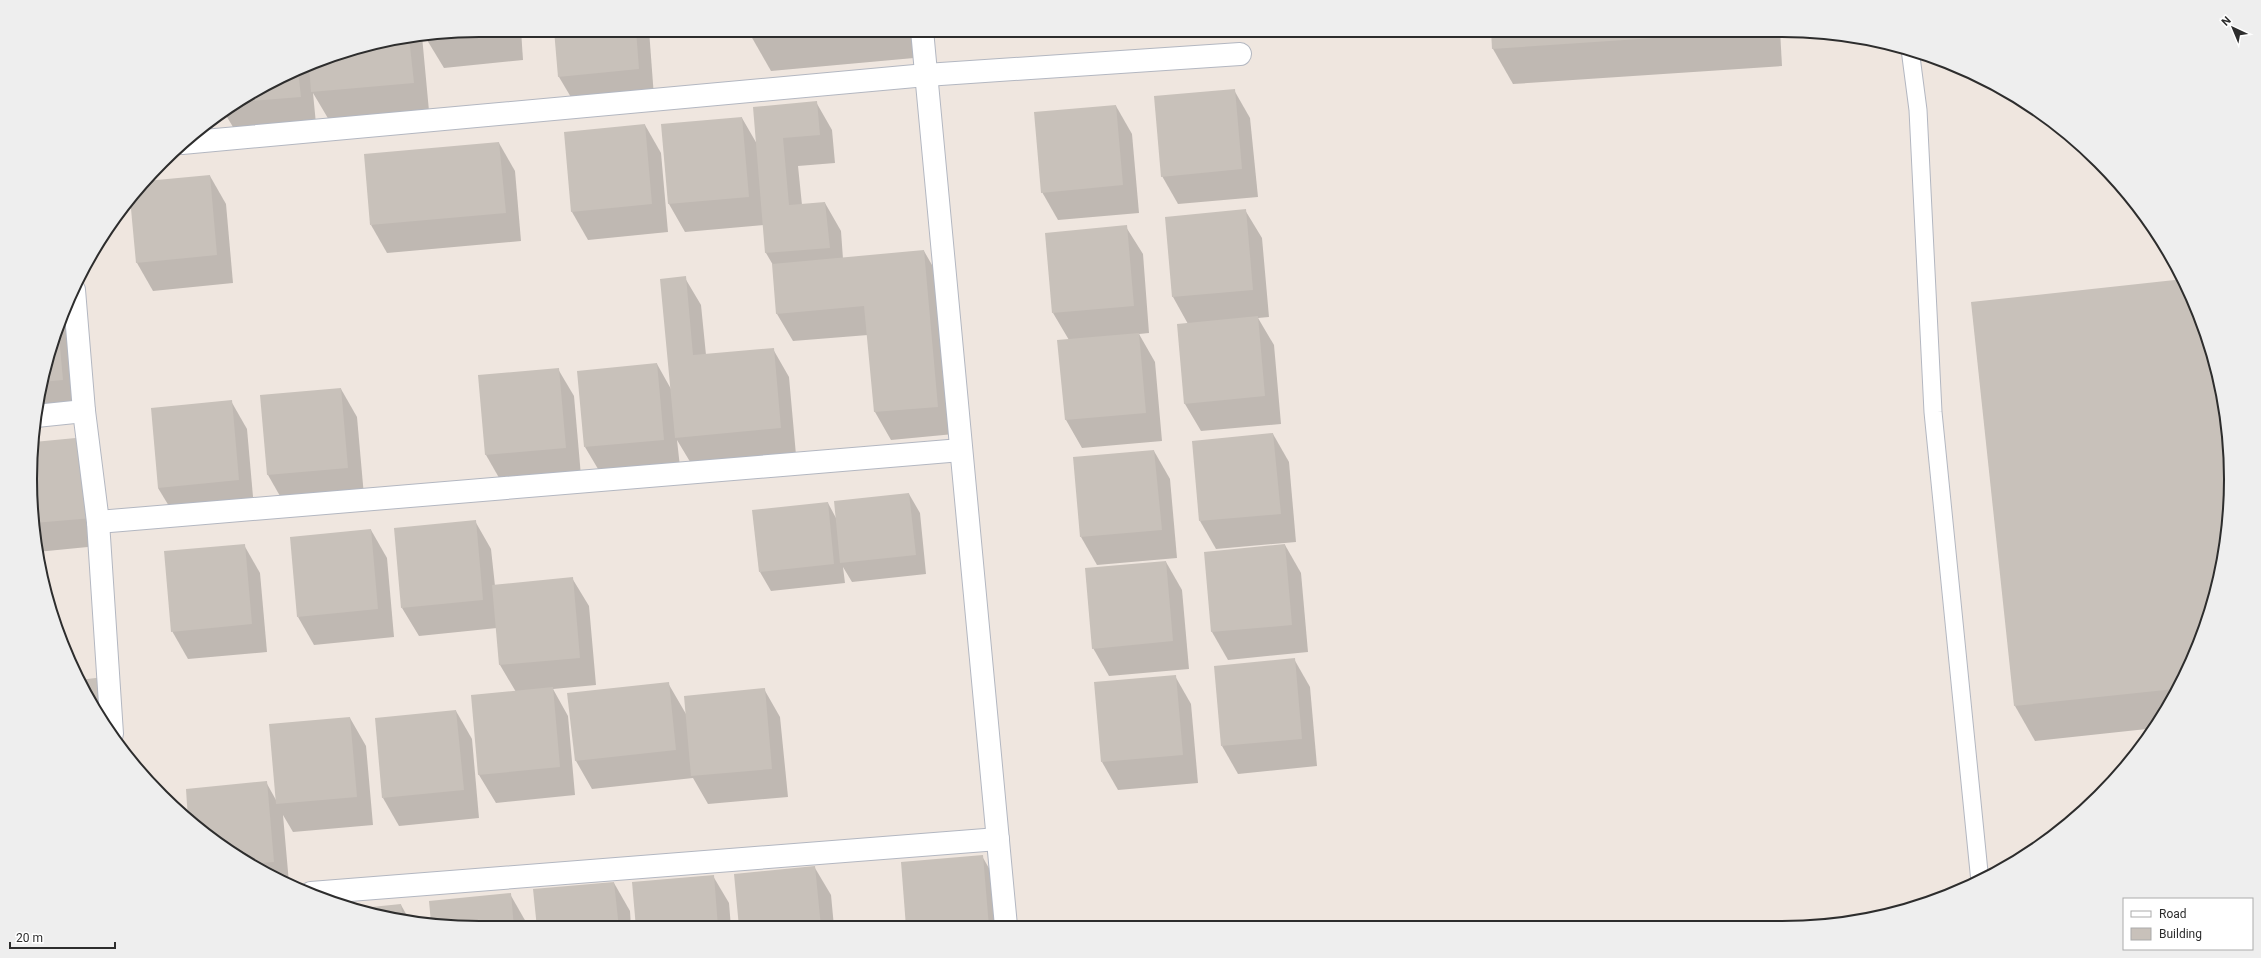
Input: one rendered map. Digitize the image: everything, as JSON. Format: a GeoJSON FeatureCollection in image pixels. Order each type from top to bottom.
{"type":"FeatureCollection","features":[{"type":"Feature","properties":{"kind":"street"},"geometry":{"type":"LineString","coordinates":[[923,37],[1006,921]]}},
{"type":"Feature","properties":{"kind":"street"},"geometry":{"type":"LineString","coordinates":[[194,142],[926,74],[1240,54]]}},
{"type":"Feature","properties":{"kind":"street"},"geometry":{"type":"LineString","coordinates":[[75,301],[84,411],[98,522],[111,726]]}},
{"type":"Feature","properties":{"kind":"street"},"geometry":{"type":"LineString","coordinates":[[42,415],[84,411]]}},
{"type":"Feature","properties":{"kind":"street"},"geometry":{"type":"LineString","coordinates":[[98,522],[962,450]]}},
{"type":"Feature","properties":{"kind":"street"},"geometry":{"type":"LineString","coordinates":[[323,892],[998,839]]}},
{"type":"Feature","properties":{"kind":"lane"},"geometry":{"type":"LineString","coordinates":[[1911,56],[1918,110],[1934,412],[1979,874]]}},
{"type":"Feature","properties":{"kind":"building"},"geometry":{"type":"Polygon","coordinates":[[[555,37],[637,37],[639,69],[558,77],[555,37]]]}},
{"type":"Feature","properties":{"kind":"building"},"geometry":{"type":"Polygon","coordinates":[[[1491,37],[1670,37],[1492,49],[1491,37]]]}},
{"type":"Feature","properties":{"kind":"building"},"geometry":{"type":"Polygon","coordinates":[[[410,43],[414,83],[311,92],[309,71],[337,60],[393,45],[410,43]]]}},
{"type":"Feature","properties":{"kind":"building"},"geometry":{"type":"Polygon","coordinates":[[[299,76],[301,97],[250,101],[299,76]]]}},
{"type":"Feature","properties":{"kind":"building"},"geometry":{"type":"Polygon","coordinates":[[[1235,89],[1242,169],[1161,177],[1154,96],[1235,89]]]}},
{"type":"Feature","properties":{"kind":"building"},"geometry":{"type":"Polygon","coordinates":[[[817,101],[820,135],[783,138],[789,205],[825,202],[830,248],[765,253],[753,107],[817,101]]]}},
{"type":"Feature","properties":{"kind":"building"},"geometry":{"type":"Polygon","coordinates":[[[1116,105],[1123,185],[1041,193],[1034,112],[1116,105]]]}},
{"type":"Feature","properties":{"kind":"building"},"geometry":{"type":"Polygon","coordinates":[[[742,117],[749,197],[668,204],[661,124],[742,117]]]}},
{"type":"Feature","properties":{"kind":"building"},"geometry":{"type":"Polygon","coordinates":[[[645,124],[652,204],[571,212],[564,132],[645,124]]]}},
{"type":"Feature","properties":{"kind":"building"},"geometry":{"type":"Polygon","coordinates":[[[499,142],[506,213],[370,225],[364,154],[499,142]]]}},
{"type":"Feature","properties":{"kind":"building"},"geometry":{"type":"Polygon","coordinates":[[[210,175],[217,255],[136,263],[131,207],[154,180],[210,175]]]}},
{"type":"Feature","properties":{"kind":"building"},"geometry":{"type":"Polygon","coordinates":[[[1246,209],[1253,290],[1172,297],[1165,217],[1246,209]]]}},
{"type":"Feature","properties":{"kind":"building"},"geometry":{"type":"Polygon","coordinates":[[[1127,225],[1134,306],[1052,313],[1045,233],[1127,225]]]}},
{"type":"Feature","properties":{"kind":"building"},"geometry":{"type":"Polygon","coordinates":[[[924,250],[938,407],[874,412],[864,306],[776,314],[772,264],[924,250]]]}},
{"type":"Feature","properties":{"kind":"building"},"geometry":{"type":"Polygon","coordinates":[[[686,276],[693,355],[774,348],[781,428],[675,438],[660,279],[686,276]]]}},
{"type":"Feature","properties":{"kind":"building"},"geometry":{"type":"Polygon","coordinates":[[[2176,280],[2201,337],[2216,393],[2223,450],[2224,479],[2220,537],[2216,565],[2209,593],[2201,621],[2170,690],[2014,706],[1971,302],[2176,280]]]}},
{"type":"Feature","properties":{"kind":"building"},"geometry":{"type":"Polygon","coordinates":[[[1258,316],[1265,396],[1184,404],[1177,324],[1258,316]]]}},
{"type":"Feature","properties":{"kind":"building"},"geometry":{"type":"Polygon","coordinates":[[[1139,333],[1146,413],[1065,420],[1057,340],[1139,333]]]}},
{"type":"Feature","properties":{"kind":"building"},"geometry":{"type":"Polygon","coordinates":[[[59,339],[63,380],[48,381],[59,339]]]}},
{"type":"Feature","properties":{"kind":"building"},"geometry":{"type":"Polygon","coordinates":[[[657,363],[664,440],[584,447],[577,371],[657,363]]]}},
{"type":"Feature","properties":{"kind":"building"},"geometry":{"type":"Polygon","coordinates":[[[559,368],[566,448],[485,455],[478,375],[559,368]]]}},
{"type":"Feature","properties":{"kind":"building"},"geometry":{"type":"Polygon","coordinates":[[[341,388],[348,468],[267,475],[260,395],[341,388]]]}},
{"type":"Feature","properties":{"kind":"building"},"geometry":{"type":"Polygon","coordinates":[[[232,400],[239,480],[158,488],[151,408],[232,400]]]}},
{"type":"Feature","properties":{"kind":"building"},"geometry":{"type":"Polygon","coordinates":[[[1273,433],[1281,514],[1199,521],[1192,441],[1273,433]]]}},
{"type":"Feature","properties":{"kind":"building"},"geometry":{"type":"Polygon","coordinates":[[[86,437],[93,518],[40,523],[37,479],[39,442],[86,437]]]}},
{"type":"Feature","properties":{"kind":"building"},"geometry":{"type":"Polygon","coordinates":[[[1154,450],[1162,530],[1080,537],[1073,457],[1154,450]]]}},
{"type":"Feature","properties":{"kind":"building"},"geometry":{"type":"Polygon","coordinates":[[[909,493],[916,555],[840,563],[834,501],[909,493]]]}},
{"type":"Feature","properties":{"kind":"building"},"geometry":{"type":"Polygon","coordinates":[[[828,502],[834,564],[759,572],[752,510],[828,502]]]}},
{"type":"Feature","properties":{"kind":"building"},"geometry":{"type":"Polygon","coordinates":[[[476,520],[483,600],[401,608],[394,528],[476,520]]]}},
{"type":"Feature","properties":{"kind":"building"},"geometry":{"type":"Polygon","coordinates":[[[371,529],[378,609],[297,617],[290,537],[371,529]]]}},
{"type":"Feature","properties":{"kind":"building"},"geometry":{"type":"Polygon","coordinates":[[[245,544],[252,624],[171,632],[164,551],[245,544]]]}},
{"type":"Feature","properties":{"kind":"building"},"geometry":{"type":"Polygon","coordinates":[[[1285,544],[1292,625],[1211,632],[1204,552],[1285,544]]]}},
{"type":"Feature","properties":{"kind":"building"},"geometry":{"type":"Polygon","coordinates":[[[1166,561],[1173,641],[1092,649],[1085,568],[1166,561]]]}},
{"type":"Feature","properties":{"kind":"building"},"geometry":{"type":"Polygon","coordinates":[[[573,577],[580,658],[499,665],[492,585],[573,577]]]}},
{"type":"Feature","properties":{"kind":"building"},"geometry":{"type":"Polygon","coordinates":[[[1295,658],[1302,739],[1221,746],[1214,666],[1295,658]]]}},
{"type":"Feature","properties":{"kind":"building"},"geometry":{"type":"Polygon","coordinates":[[[1176,675],[1183,755],[1101,762],[1094,682],[1176,675]]]}},
{"type":"Feature","properties":{"kind":"building"},"geometry":{"type":"Polygon","coordinates":[[[104,677],[108,720],[96,700],[86,679],[104,677]]]}},
{"type":"Feature","properties":{"kind":"building"},"geometry":{"type":"Polygon","coordinates":[[[669,682],[676,750],[575,761],[567,693],[669,682]]]}},
{"type":"Feature","properties":{"kind":"building"},"geometry":{"type":"Polygon","coordinates":[[[553,687],[560,767],[478,775],[471,695],[553,687]]]}},
{"type":"Feature","properties":{"kind":"building"},"geometry":{"type":"Polygon","coordinates":[[[765,688],[772,769],[691,776],[684,696],[765,688]]]}},
{"type":"Feature","properties":{"kind":"building"},"geometry":{"type":"Polygon","coordinates":[[[456,710],[464,790],[382,798],[375,718],[456,710]]]}},
{"type":"Feature","properties":{"kind":"building"},"geometry":{"type":"Polygon","coordinates":[[[350,717],[357,797],[276,804],[269,724],[350,717]]]}},
{"type":"Feature","properties":{"kind":"building"},"geometry":{"type":"Polygon","coordinates":[[[267,781],[274,862],[260,863],[233,847],[210,830],[187,810],[186,789],[267,781]]]}},
{"type":"Feature","properties":{"kind":"building"},"geometry":{"type":"Polygon","coordinates":[[[983,855],[988,921],[906,921],[901,862],[983,855]]]}},
{"type":"Feature","properties":{"kind":"building"},"geometry":{"type":"Polygon","coordinates":[[[815,866],[820,921],[738,921],[734,874],[815,866]]]}},
{"type":"Feature","properties":{"kind":"building"},"geometry":{"type":"Polygon","coordinates":[[[714,875],[718,921],[635,921],[632,882],[714,875]]]}},
{"type":"Feature","properties":{"kind":"building"},"geometry":{"type":"Polygon","coordinates":[[[614,882],[618,921],[536,921],[533,889],[614,882]]]}},
{"type":"Feature","properties":{"kind":"building"},"geometry":{"type":"Polygon","coordinates":[[[511,893],[513,921],[450,920],[431,918],[429,901],[511,893]]]}},
{"type":"Feature","properties":{"kind":"building"},"geometry":{"type":"Polygon","coordinates":[[[401,904],[402,914],[393,913],[370,907],[401,904]]]}}]}
